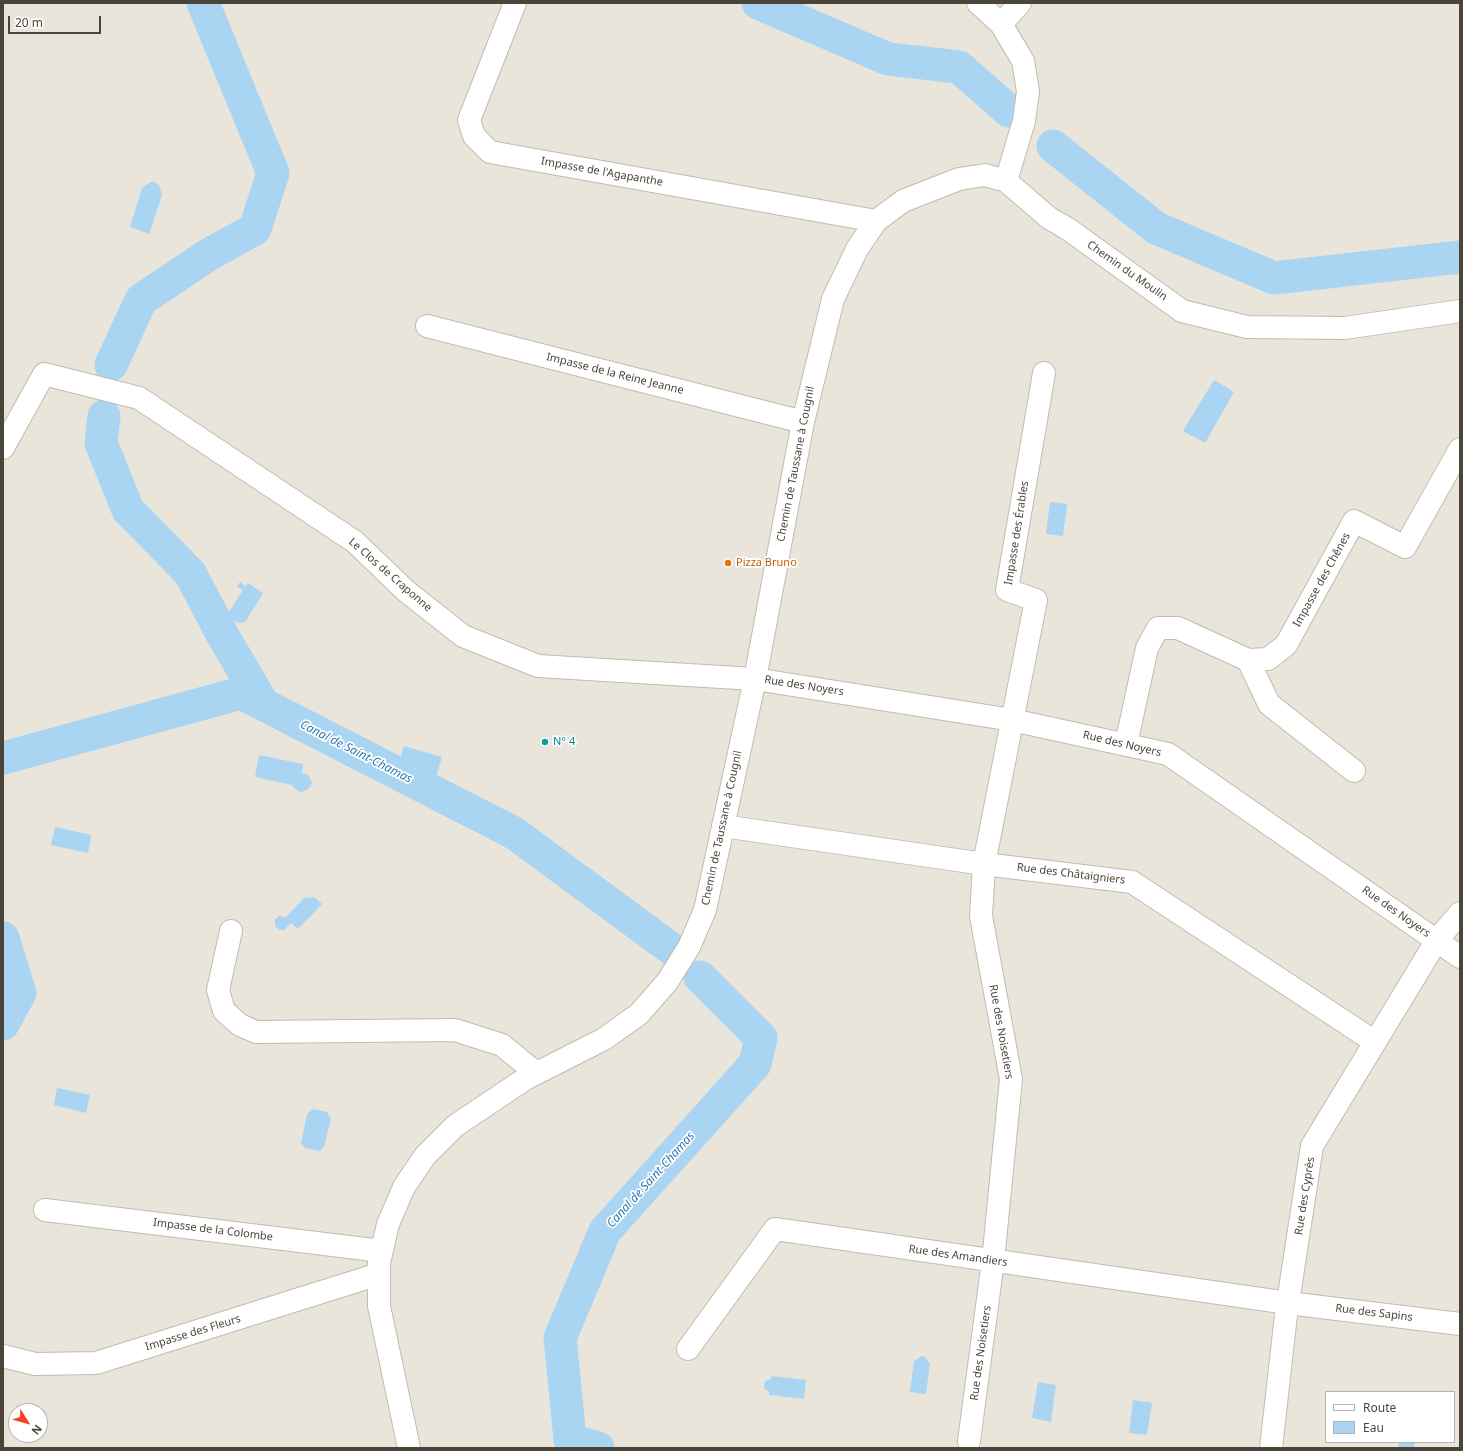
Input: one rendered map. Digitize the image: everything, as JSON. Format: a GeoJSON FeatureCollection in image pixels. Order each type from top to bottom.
{"type":"FeatureCollection","features":[{"type":"Feature","properties":{"kind":"street","name":"Impasse de l'Agapanthe"},"geometry":{"type":"LineString","coordinates":[[515,3],[469,120],[474,136],[490,152],[876,220]]}},
{"type":"Feature","properties":{"kind":"street"},"geometry":{"type":"LineString","coordinates":[[978,3],[1001,24],[1023,61],[1028,91],[1024,122],[1006,181]]}},
{"type":"Feature","properties":{"kind":"street"},"geometry":{"type":"LineString","coordinates":[[1001,24],[1020,3]]}},
{"type":"Feature","properties":{"kind":"street","name":"Chemin de Taussane à Cougnil"},"geometry":{"type":"LineString","coordinates":[[409,1448],[379,1306],[379,1263],[388,1224],[404,1188],[425,1156],[455,1126],[525,1078],[604,1040],[639,1014],[667,982],[689,947],[705,910],[755,679],[803,422],[833,299],[857,249],[876,220],[904,201],[959,179],[984,175],[1006,181]]}},
{"type":"Feature","properties":{"kind":"street","name":"Chemin du Moulin"},"geometry":{"type":"LineString","coordinates":[[1006,181],[1049,218],[1068,229],[1182,311],[1247,327],[1345,328],[1460,311]]}},
{"type":"Feature","properties":{"kind":"street","name":"Impasse de la Reine Jeanne"},"geometry":{"type":"LineString","coordinates":[[427,326],[803,422]]}},
{"type":"Feature","properties":{"kind":"street","name":"Impasse des Érables"},"geometry":{"type":"LineString","coordinates":[[1012,720],[1036,600],[1008,590],[1044,373]]}},
{"type":"Feature","properties":{"kind":"street","name":"Le Clos de Craponne"},"geometry":{"type":"LineString","coordinates":[[3,448],[44,374],[138,398],[355,542],[406,591],[463,636],[538,666],[755,679]]}},
{"type":"Feature","properties":{"kind":"street","name":"Impasse des Chênes"},"geometry":{"type":"LineString","coordinates":[[1248,660],[1268,658],[1286,645],[1354,521],[1405,547],[1460,449]]}},
{"type":"Feature","properties":{"kind":"street"},"geometry":{"type":"LineString","coordinates":[[1126,744],[1147,648],[1158,628],[1178,628],[1248,660],[1269,704],[1354,771]]}},
{"type":"Feature","properties":{"kind":"street","name":"Rue des Noyers"},"geometry":{"type":"LineString","coordinates":[[755,679],[1012,720],[1168,754],[1460,957]]}},
{"type":"Feature","properties":{"kind":"street","name":"Rue des Noisetiers"},"geometry":{"type":"LineString","coordinates":[[969,1441],[993,1260],[1011,1079],[981,916],[984,864],[1012,720]]}},
{"type":"Feature","properties":{"kind":"street","name":"Rue des Châtaigniers"},"geometry":{"type":"LineString","coordinates":[[723,826],[984,864],[1132,882],[1375,1042]]}},
{"type":"Feature","properties":{"kind":"street","name":"Rue des Cyprès"},"geometry":{"type":"LineString","coordinates":[[1272,1448],[1288,1303],[1312,1146],[1437,940],[1460,913]]}},
{"type":"Feature","properties":{"kind":"street"},"geometry":{"type":"LineString","coordinates":[[231,930],[218,990],[224,1011],[240,1025],[256,1032],[455,1030],[502,1045],[536,1073]]}},
{"type":"Feature","properties":{"kind":"street","name":"Impasse de la Colombe"},"geometry":{"type":"LineString","coordinates":[[45,1210],[382,1251]]}},
{"type":"Feature","properties":{"kind":"street","name":"Rue des Amandiers"},"geometry":{"type":"LineString","coordinates":[[688,1349],[775,1229],[1288,1303]]}},
{"type":"Feature","properties":{"kind":"street","name":"Impasse des Fleurs"},"geometry":{"type":"LineString","coordinates":[[3,1356],[35,1364],[96,1363],[379,1274]]}},
{"type":"Feature","properties":{"kind":"street","name":"Rue des Sapins"},"geometry":{"type":"LineString","coordinates":[[1288,1303],[1460,1324]]}},
{"type":"Feature","properties":{"kind":"shaded area"},"geometry":{"type":"Polygon","coordinates":[[[3,3],[1460,3],[1460,1448],[3,1448],[3,3]]]}},
{"type":"Feature","properties":{"kind":"water"},"geometry":{"type":"Polygon","coordinates":[[[151,182],[159,185],[162,195],[149,234],[130,227],[142,188],[151,182]]]}},
{"type":"Feature","properties":{"kind":"water"},"geometry":{"type":"Polygon","coordinates":[[[1214,380],[1234,392],[1205,443],[1183,431],[1214,380]]]}},
{"type":"Feature","properties":{"kind":"water"},"geometry":{"type":"Polygon","coordinates":[[[1050,502],[1067,504],[1063,536],[1046,534],[1050,502]]]}},
{"type":"Feature","properties":{"kind":"water"},"geometry":{"type":"Polygon","coordinates":[[[240,582],[245,586],[248,583],[263,593],[245,622],[238,623],[230,618],[229,612],[243,590],[237,587],[240,582]]]}},
{"type":"Feature","properties":{"kind":"water"},"geometry":{"type":"Polygon","coordinates":[[[404,746],[442,757],[435,780],[398,764],[404,746]]]}},
{"type":"Feature","properties":{"kind":"water"},"geometry":{"type":"Polygon","coordinates":[[[259,755],[303,764],[302,773],[308,775],[310,778],[312,783],[310,787],[301,792],[295,789],[292,785],[255,777],[259,755]]]}},
{"type":"Feature","properties":{"kind":"water"},"geometry":{"type":"Polygon","coordinates":[[[55,827],[91,835],[88,853],[51,845],[55,827]]]}},
{"type":"Feature","properties":{"kind":"water"},"geometry":{"type":"Polygon","coordinates":[[[314,897],[322,904],[298,929],[291,923],[284,930],[279,930],[275,926],[275,920],[279,916],[286,917],[304,898],[314,897]]]}},
{"type":"Feature","properties":{"kind":"water"},"geometry":{"type":"Polygon","coordinates":[[[57,1088],[90,1095],[86,1113],[54,1105],[57,1088]]]}},
{"type":"Feature","properties":{"kind":"water"},"geometry":{"type":"Polygon","coordinates":[[[314,1109],[327,1112],[331,1119],[324,1147],[319,1151],[305,1148],[301,1143],[307,1115],[314,1109]]]}},
{"type":"Feature","properties":{"kind":"water"},"geometry":{"type":"Polygon","coordinates":[[[922,1356],[930,1362],[926,1394],[910,1392],[914,1360],[922,1356]]]}},
{"type":"Feature","properties":{"kind":"water"},"geometry":{"type":"Polygon","coordinates":[[[772,1376],[806,1380],[804,1399],[769,1395],[769,1391],[765,1390],[764,1385],[765,1381],[771,1379],[772,1376]]]}},
{"type":"Feature","properties":{"kind":"water"},"geometry":{"type":"Polygon","coordinates":[[[1038,1382],[1056,1385],[1051,1422],[1032,1418],[1038,1382]]]}},
{"type":"Feature","properties":{"kind":"water"},"geometry":{"type":"Polygon","coordinates":[[[1133,1400],[1152,1403],[1147,1435],[1129,1433],[1133,1400]]]}},
{"type":"Feature","properties":{"kind":"water"},"geometry":{"type":"Polygon","coordinates":[[[1399,1443],[1415,1443],[1414,1448],[1398,1448],[1399,1443]]]}},
{"type":"Feature","properties":{"kind":"waterway"},"geometry":{"type":"LineString","coordinates":[[111,365],[141,300],[208,255],[255,229],[273,173],[203,3]]}},
{"type":"Feature","properties":{"kind":"waterway"},"geometry":{"type":"LineString","coordinates":[[758,3],[888,59],[959,67],[1009,111]]}},
{"type":"Feature","properties":{"kind":"waterway"},"geometry":{"type":"LineString","coordinates":[[1053,146],[1156,228],[1274,278],[1460,257]]}},
{"type":"Feature","properties":{"kind":"waterway"},"geometry":{"type":"LineString","coordinates":[[104,416],[101,443],[128,510],[190,573],[222,634],[263,704]]}},
{"type":"Feature","properties":{"kind":"waterway","name":"Canal de Saint-Chamas"},"geometry":{"type":"LineString","coordinates":[[3,758],[241,693],[514,833],[673,950]]}},
{"type":"Feature","properties":{"kind":"waterway","name":"Canal de Saint-Chamas"},"geometry":{"type":"LineString","coordinates":[[3,938],[20,993],[3,1024]]}},
{"type":"Feature","properties":{"kind":"waterway","name":"Canal de Saint-Chamas"},"geometry":{"type":"LineString","coordinates":[[598,1448],[570,1440],[560,1338],[605,1231],[755,1064],[761,1038],[700,977]]}},
{"type":"Feature","properties":{"kind":"place","name":"Pizza Bruno"},"geometry":{"type":"Point","coordinates":[728,563]}},
{"type":"Feature","properties":{"kind":"place","name":"N° 4"},"geometry":{"type":"Point","coordinates":[545,742]}}]}
